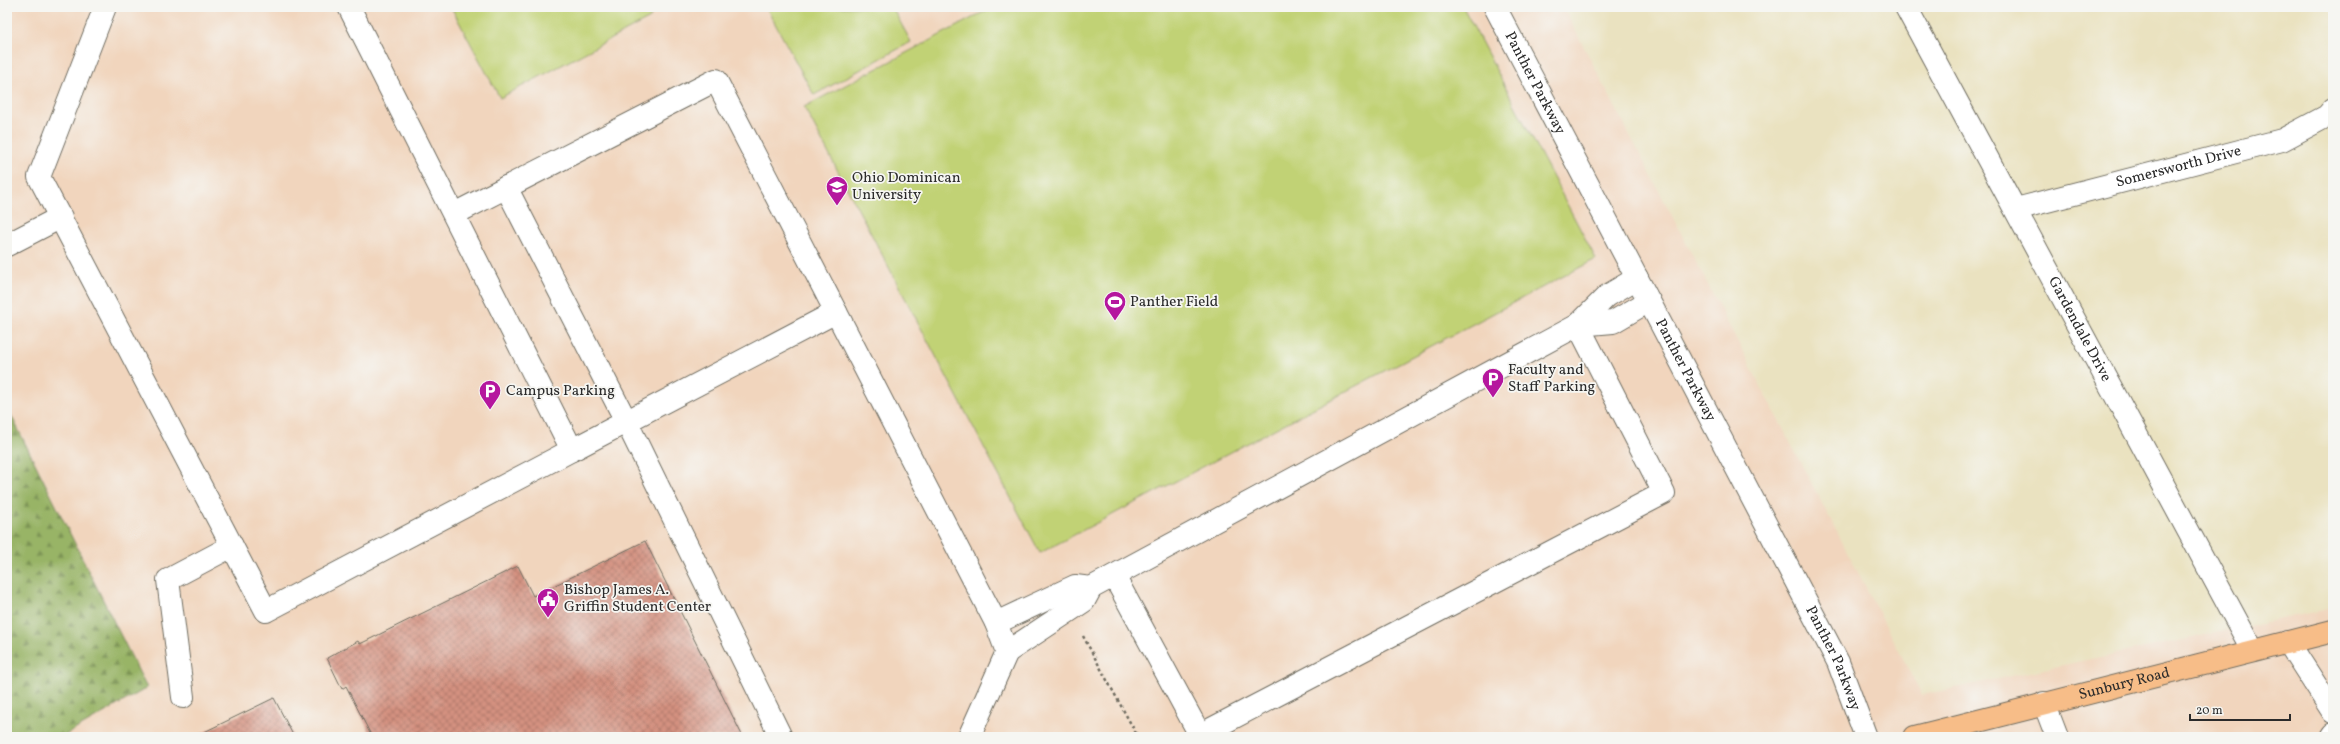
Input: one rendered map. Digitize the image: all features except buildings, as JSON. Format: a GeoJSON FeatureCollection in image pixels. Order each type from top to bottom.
{"type":"FeatureCollection","features":[{"type":"Feature","properties":{"kind":"main road","name":"Sunbury Road"},"geometry":{"type":"LineString","coordinates":[[1915,737],[2253,650],[2333,631]]}},
{"type":"Feature","properties":{"kind":"street"},"geometry":{"type":"LineString","coordinates":[[106,7],[39,177],[266,611],[836,312]]}},
{"type":"Feature","properties":{"kind":"street"},"geometry":{"type":"LineString","coordinates":[[349,7],[572,450]]}},
{"type":"Feature","properties":{"kind":"street","name":"Panther Parkway"},"geometry":{"type":"LineString","coordinates":[[1495,7],[1838,662],[1866,737]]}},
{"type":"Feature","properties":{"kind":"street","name":"Gardendale Drive"},"geometry":{"type":"LineString","coordinates":[[1906,7],[2253,650]]}},
{"type":"Feature","properties":{"kind":"street"},"geometry":{"type":"LineString","coordinates":[[454,214],[506,186],[716,80],[996,623],[1007,652]]}},
{"type":"Feature","properties":{"kind":"street","name":"Somersworth Drive"},"geometry":{"type":"LineString","coordinates":[[2016,209],[2282,140],[2327,116],[2333,109]]}},
{"type":"Feature","properties":{"kind":"street"},"geometry":{"type":"LineString","coordinates":[[506,186],[626,421],[781,737]]}},
{"type":"Feature","properties":{"kind":"street"},"geometry":{"type":"LineString","coordinates":[[7,245],[60,216]]}},
{"type":"Feature","properties":{"kind":"street"},"geometry":{"type":"LineString","coordinates":[[969,737],[1007,652],[1084,601],[1091,588],[1578,325],[1606,296],[1637,278]]}},
{"type":"Feature","properties":{"kind":"street"},"geometry":{"type":"LineString","coordinates":[[1578,325],[1613,322],[1649,301]]}},
{"type":"Feature","properties":{"kind":"street"},"geometry":{"type":"LineString","coordinates":[[1114,576],[1200,735],[1664,493],[1578,325]]}},
{"type":"Feature","properties":{"kind":"street"},"geometry":{"type":"LineString","coordinates":[[183,697],[168,580],[232,546]]}},
{"type":"Feature","properties":{"kind":"street"},"geometry":{"type":"LineString","coordinates":[[996,623],[1075,586],[1091,588]]}},
{"type":"Feature","properties":{"kind":"street"},"geometry":{"type":"LineString","coordinates":[[2288,642],[2333,712]]}},
{"type":"Feature","properties":{"kind":"street"},"geometry":{"type":"LineString","coordinates":[[2044,703],[2057,737]]}},
{"type":"Feature","properties":{"kind":"path"},"geometry":{"type":"LineString","coordinates":[[1081,632],[1138,737]]}},
{"type":"Feature","properties":{"kind":"shaded area","name":"Ohio Dominican University"},"geometry":{"type":"Polygon","coordinates":[[[7,7],[1563,7],[1922,695],[2333,608],[2333,737],[62,737],[147,688],[7,407],[7,7]]]}},
{"type":"Feature","properties":{"kind":"green space"},"geometry":{"type":"Polygon","coordinates":[[[451,7],[655,7],[650,18],[500,98],[451,7]]]}},
{"type":"Feature","properties":{"kind":"green space"},"geometry":{"type":"Polygon","coordinates":[[[766,7],[892,7],[911,42],[814,95],[766,7]]]}},
{"type":"Feature","properties":{"kind":"green space"},"geometry":{"type":"Polygon","coordinates":[[[993,7],[1463,7],[1596,259],[1040,553],[804,107],[993,7]]]}},
{"type":"Feature","properties":{"kind":"green space"},"geometry":{"type":"Polygon","coordinates":[[[7,407],[147,688],[62,737],[7,737],[7,407]]]}},
{"type":"Feature","properties":{"kind":"place","name":"Ohio Dominican University"},"geometry":{"type":"Point","coordinates":[837,206]}},
{"type":"Feature","properties":{"kind":"place","name":"Panther Field"},"geometry":{"type":"Point","coordinates":[1115,322]}},
{"type":"Feature","properties":{"kind":"place","name":"Faculty and Staff Parking"},"geometry":{"type":"Point","coordinates":[1493,398]}},
{"type":"Feature","properties":{"kind":"place","name":"Campus Parking"},"geometry":{"type":"Point","coordinates":[490,410]}},
{"type":"Feature","properties":{"kind":"place","name":"Bishop James A. Griffin Student Center"},"geometry":{"type":"Point","coordinates":[548,618]}}]}
